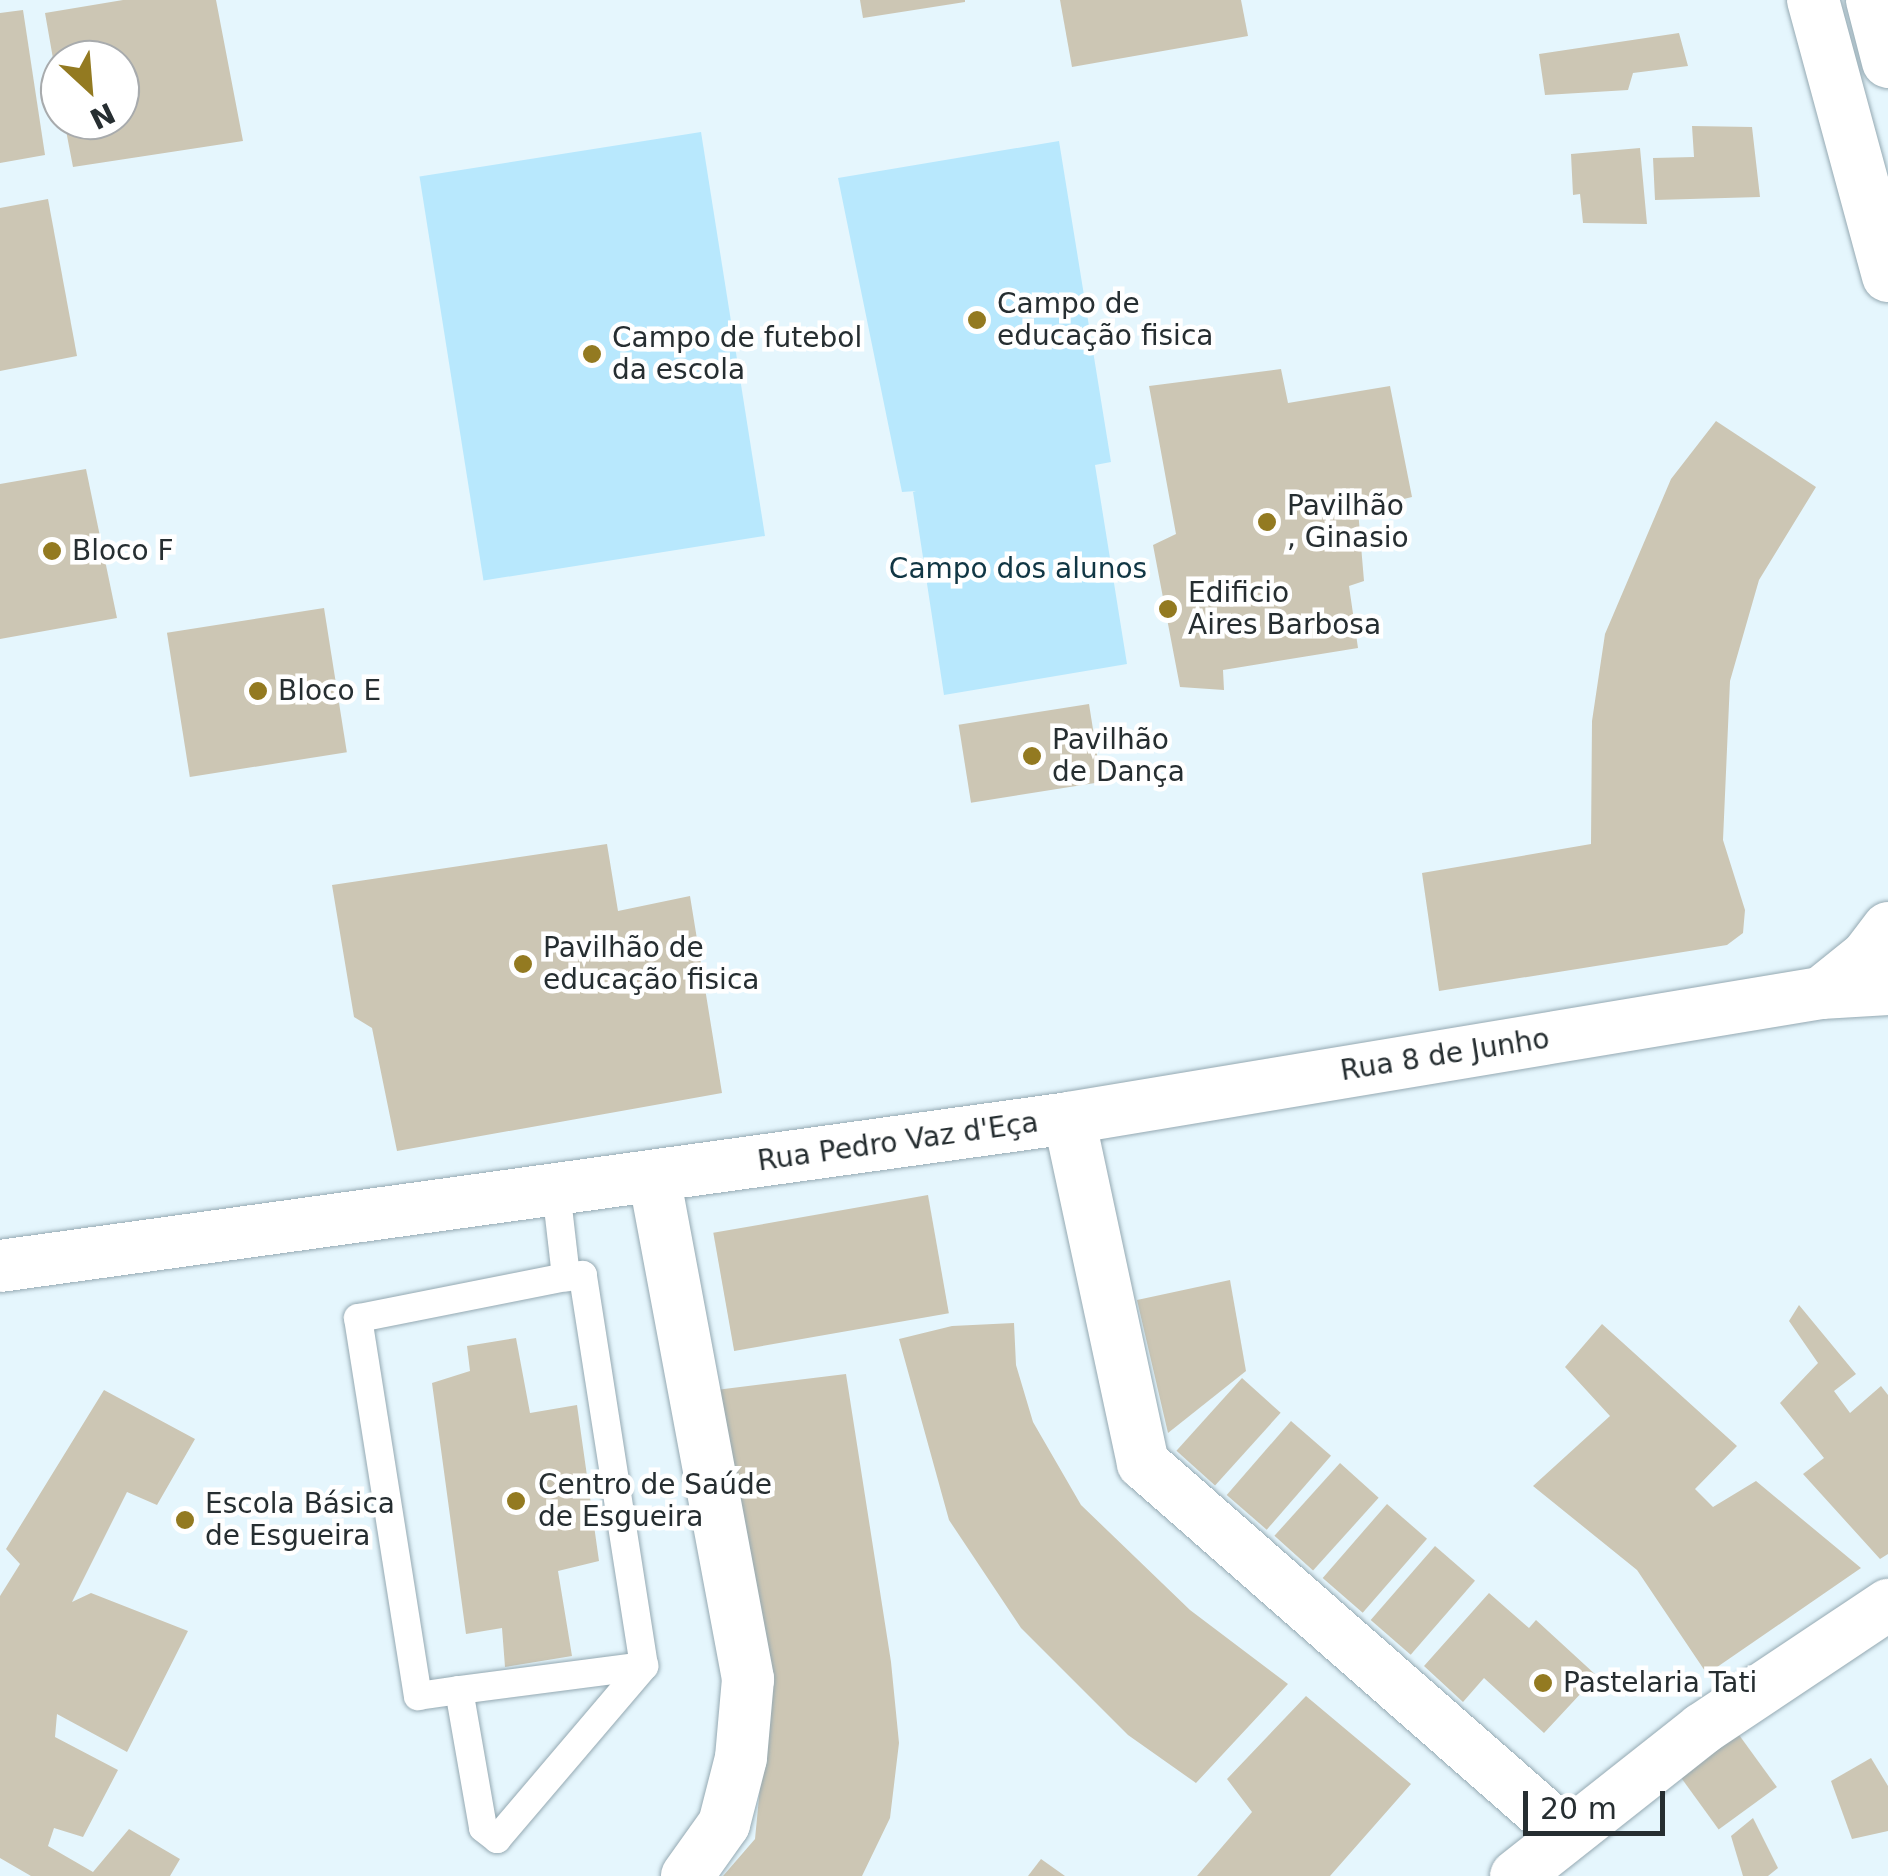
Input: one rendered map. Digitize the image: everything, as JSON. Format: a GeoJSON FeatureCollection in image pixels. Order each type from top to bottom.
{"type":"FeatureCollection","features":[{"type":"Feature","properties":{"kind":"street"},"geometry":{"type":"LineString","coordinates":[[1813,0],[1888,276]]}},
{"type":"Feature","properties":{"kind":"street"},"geometry":{"type":"LineString","coordinates":[[1872,0],[1888,62]]}},
{"type":"Feature","properties":{"kind":"street","name":"Rua 8 de Junho"},"geometry":{"type":"LineString","coordinates":[[1821,993],[1867,956],[1888,928]]}},
{"type":"Feature","properties":{"kind":"street","name":"Rua 8 de Junho"},"geometry":{"type":"LineString","coordinates":[[1070,1118],[1821,993],[1888,989]]}},
{"type":"Feature","properties":{"kind":"street","name":"Rua Pedro Vaz d'Eça"},"geometry":{"type":"LineString","coordinates":[[0,1266],[1070,1118],[1144,1463],[1566,1834]]}},
{"type":"Feature","properties":{"kind":"street"},"geometry":{"type":"LineString","coordinates":[[654,1176],[748,1679],[741,1758],[724,1824],[688,1876]]}},
{"type":"Feature","properties":{"kind":"street"},"geometry":{"type":"LineString","coordinates":[[1516,1876],[1702,1729],[1888,1605]]}},
{"type":"Feature","properties":{"kind":"lane"},"geometry":{"type":"LineString","coordinates":[[556,1190],[566,1277]]}},
{"type":"Feature","properties":{"kind":"lane"},"geometry":{"type":"LineString","coordinates":[[458,1690],[483,1828],[497,1840],[644,1666],[583,1275],[566,1277],[358,1318],[418,1696],[458,1690],[644,1666]]}},
{"type":"Feature","properties":{"kind":"green space","name":"Campo de futebol da escola"},"geometry":{"type":"Polygon","coordinates":[[[701,132],[765,536],[483,581],[420,177],[701,132]]]}},
{"type":"Feature","properties":{"kind":"green space","name":"Campo de educação fisica"},"geometry":{"type":"Polygon","coordinates":[[[1059,141],[1111,462],[1095,465],[1127,664],[944,695],[913,492],[916,491],[902,492],[838,178],[1059,141]]]}},
{"type":"Feature","properties":{"kind":"building"},"geometry":{"type":"Polygon","coordinates":[[[123,0],[216,0],[243,141],[73,167],[68,140],[140,140],[140,40],[50,40],[45,13],[123,0]]]}},
{"type":"Feature","properties":{"kind":"building"},"geometry":{"type":"Polygon","coordinates":[[[860,0],[965,0],[965,2],[863,18],[860,0]]]}},
{"type":"Feature","properties":{"kind":"building"},"geometry":{"type":"Polygon","coordinates":[[[1060,0],[1241,0],[1248,36],[1072,67],[1060,0]]]}},
{"type":"Feature","properties":{"kind":"building"},"geometry":{"type":"Polygon","coordinates":[[[23,10],[45,155],[0,163],[0,13],[23,10]]]}},
{"type":"Feature","properties":{"kind":"building"},"geometry":{"type":"Polygon","coordinates":[[[1679,33],[1688,66],[1633,73],[1628,90],[1545,95],[1539,54],[1679,33]]]}},
{"type":"Feature","properties":{"kind":"building"},"geometry":{"type":"Polygon","coordinates":[[[1692,126],[1752,127],[1760,197],[1655,200],[1653,158],[1694,157],[1692,126]]]}},
{"type":"Feature","properties":{"kind":"building"},"geometry":{"type":"Polygon","coordinates":[[[1640,148],[1647,224],[1583,223],[1580,194],[1573,195],[1571,154],[1640,148]]]}},
{"type":"Feature","properties":{"kind":"building"},"geometry":{"type":"Polygon","coordinates":[[[48,199],[77,356],[0,371],[0,208],[48,199]]]}},
{"type":"Feature","properties":{"kind":"building","name":"Pavilhão , Ginasio"},"geometry":{"type":"Polygon","coordinates":[[[1281,369],[1288,403],[1390,386],[1412,497],[1358,510],[1364,581],[1349,586],[1358,648],[1223,670],[1224,690],[1180,687],[1153,545],[1176,534],[1149,386],[1281,369]]]}},
{"type":"Feature","properties":{"kind":"building"},"geometry":{"type":"Polygon","coordinates":[[[1716,421],[1816,487],[1759,580],[1730,681],[1723,840],[1745,910],[1743,933],[1727,945],[1439,991],[1422,873],[1591,844],[1592,721],[1605,634],[1671,479],[1716,421]]]}},
{"type":"Feature","properties":{"kind":"building","name":"Bloco F"},"geometry":{"type":"Polygon","coordinates":[[[86,469],[117,618],[0,639],[0,484],[86,469]]]}},
{"type":"Feature","properties":{"kind":"building","name":"Bloco E"},"geometry":{"type":"Polygon","coordinates":[[[324,608],[347,752],[190,777],[167,633],[324,608]]]}},
{"type":"Feature","properties":{"kind":"building","name":"Pavilhão de Dança"},"geometry":{"type":"Polygon","coordinates":[[[1089,704],[1101,782],[971,803],[959,725],[1089,704]]]}},
{"type":"Feature","properties":{"kind":"building","name":"Pavilhão de educação fisica"},"geometry":{"type":"Polygon","coordinates":[[[607,844],[618,911],[690,896],[722,1093],[397,1151],[372,1028],[354,1017],[332,885],[607,844]]]}},
{"type":"Feature","properties":{"kind":"building"},"geometry":{"type":"Polygon","coordinates":[[[928,1195],[949,1313],[734,1351],[713,1233],[928,1195]]]}},
{"type":"Feature","properties":{"kind":"building"},"geometry":{"type":"Polygon","coordinates":[[[1230,1280],[1246,1371],[1168,1433],[1137,1300],[1230,1280]]]}},
{"type":"Feature","properties":{"kind":"building"},"geometry":{"type":"Polygon","coordinates":[[[1799,1305],[1856,1374],[1834,1391],[1850,1413],[1881,1386],[1888,1395],[1888,1554],[1880,1559],[1803,1474],[1824,1458],[1780,1403],[1818,1363],[1789,1321],[1799,1305]]]}},
{"type":"Feature","properties":{"kind":"building"},"geometry":{"type":"Polygon","coordinates":[[[1014,1323],[1016,1365],[1033,1422],[1081,1505],[1190,1610],[1288,1684],[1196,1783],[1128,1735],[1021,1628],[949,1520],[899,1339],[952,1326],[1014,1323]]]}},
{"type":"Feature","properties":{"kind":"building"},"geometry":{"type":"Polygon","coordinates":[[[1602,1324],[1737,1446],[1695,1489],[1713,1507],[1756,1481],[1861,1568],[1707,1674],[1637,1570],[1533,1486],[1610,1416],[1565,1367],[1602,1324]]]}},
{"type":"Feature","properties":{"kind":"building"},"geometry":{"type":"Polygon","coordinates":[[[516,1338],[530,1413],[577,1405],[599,1561],[558,1571],[572,1656],[505,1667],[502,1628],[466,1634],[432,1383],[470,1371],[467,1346],[516,1338]]]}},
{"type":"Feature","properties":{"kind":"building"},"geometry":{"type":"Polygon","coordinates":[[[846,1374],[891,1662],[899,1743],[890,1818],[862,1876],[723,1876],[755,1839],[760,1787],[716,1390],[846,1374]]]}},
{"type":"Feature","properties":{"kind":"building"},"geometry":{"type":"Polygon","coordinates":[[[1242,1378],[1281,1413],[1215,1486],[1176,1451],[1242,1378]]]}},
{"type":"Feature","properties":{"kind":"building"},"geometry":{"type":"Polygon","coordinates":[[[104,1390],[195,1439],[157,1505],[127,1492],[72,1602],[91,1593],[188,1631],[127,1752],[57,1714],[55,1737],[118,1770],[83,1837],[54,1828],[48,1846],[93,1872],[129,1829],[180,1859],[170,1876],[31,1876],[0,1858],[0,1596],[20,1564],[6,1549],[104,1390]]]}},
{"type":"Feature","properties":{"kind":"building"},"geometry":{"type":"Polygon","coordinates":[[[1291,1421],[1331,1456],[1267,1530],[1227,1495],[1291,1421]]]}},
{"type":"Feature","properties":{"kind":"building"},"geometry":{"type":"Polygon","coordinates":[[[1340,1463],[1379,1498],[1313,1571],[1274,1536],[1340,1463]]]}},
{"type":"Feature","properties":{"kind":"building"},"geometry":{"type":"Polygon","coordinates":[[[1387,1504],[1427,1539],[1363,1613],[1323,1578],[1387,1504]]]}},
{"type":"Feature","properties":{"kind":"building"},"geometry":{"type":"Polygon","coordinates":[[[1435,1546],[1475,1581],[1411,1655],[1371,1620],[1435,1546]]]}},
{"type":"Feature","properties":{"kind":"building"},"geometry":{"type":"Polygon","coordinates":[[[1489,1593],[1529,1628],[1536,1620],[1597,1676],[1544,1733],[1484,1678],[1463,1702],[1424,1666],[1489,1593]]]}},
{"type":"Feature","properties":{"kind":"building"},"geometry":{"type":"Polygon","coordinates":[[[1306,1696],[1411,1784],[1330,1876],[1197,1876],[1252,1812],[1227,1779],[1306,1696]]]}},
{"type":"Feature","properties":{"kind":"building"},"geometry":{"type":"Polygon","coordinates":[[[1734,1728],[1777,1787],[1719,1829],[1676,1770],[1734,1728]]]}},
{"type":"Feature","properties":{"kind":"building"},"geometry":{"type":"Polygon","coordinates":[[[1871,1758],[1888,1786],[1888,1831],[1852,1839],[1831,1781],[1871,1758]]]}},
{"type":"Feature","properties":{"kind":"building"},"geometry":{"type":"Polygon","coordinates":[[[1753,1818],[1778,1868],[1768,1876],[1743,1876],[1731,1836],[1753,1818]]]}},
{"type":"Feature","properties":{"kind":"building"},"geometry":{"type":"Polygon","coordinates":[[[1041,1859],[1065,1876],[1028,1876],[1041,1859]]]}},
{"type":"Feature","properties":{"kind":"place","name":"Campo de educação fisica"},"geometry":{"type":"Point","coordinates":[977,320]}},
{"type":"Feature","properties":{"kind":"place","name":"Campo de futebol da escola"},"geometry":{"type":"Point","coordinates":[592,354]}},
{"type":"Feature","properties":{"kind":"place","name":"Pavilhão , Ginasio"},"geometry":{"type":"Point","coordinates":[1267,522]}},
{"type":"Feature","properties":{"kind":"place","name":"Bloco F"},"geometry":{"type":"Point","coordinates":[52,551]}},
{"type":"Feature","properties":{"kind":"place","name":"Edificio Aires Barbosa"},"geometry":{"type":"Point","coordinates":[1168,609]}},
{"type":"Feature","properties":{"kind":"place","name":"Bloco E"},"geometry":{"type":"Point","coordinates":[258,691]}},
{"type":"Feature","properties":{"kind":"place","name":"Pavilhão de Dança"},"geometry":{"type":"Point","coordinates":[1032,756]}},
{"type":"Feature","properties":{"kind":"place","name":"Pavilhão de educação fisica"},"geometry":{"type":"Point","coordinates":[523,964]}},
{"type":"Feature","properties":{"kind":"place","name":"Centro de Saúde de Esgueira"},"geometry":{"type":"Point","coordinates":[516,1501]}},
{"type":"Feature","properties":{"kind":"place","name":"Escola Básica de Esgueira"},"geometry":{"type":"Point","coordinates":[185,1520]}},
{"type":"Feature","properties":{"kind":"place","name":"Pastelaria Tati"},"geometry":{"type":"Point","coordinates":[1543,1683]}},
{"type":"Feature","properties":{"kind":"park label","name":"Campo dos alunos"},"geometry":{"type":"Point","coordinates":[1018,569]}}]}
